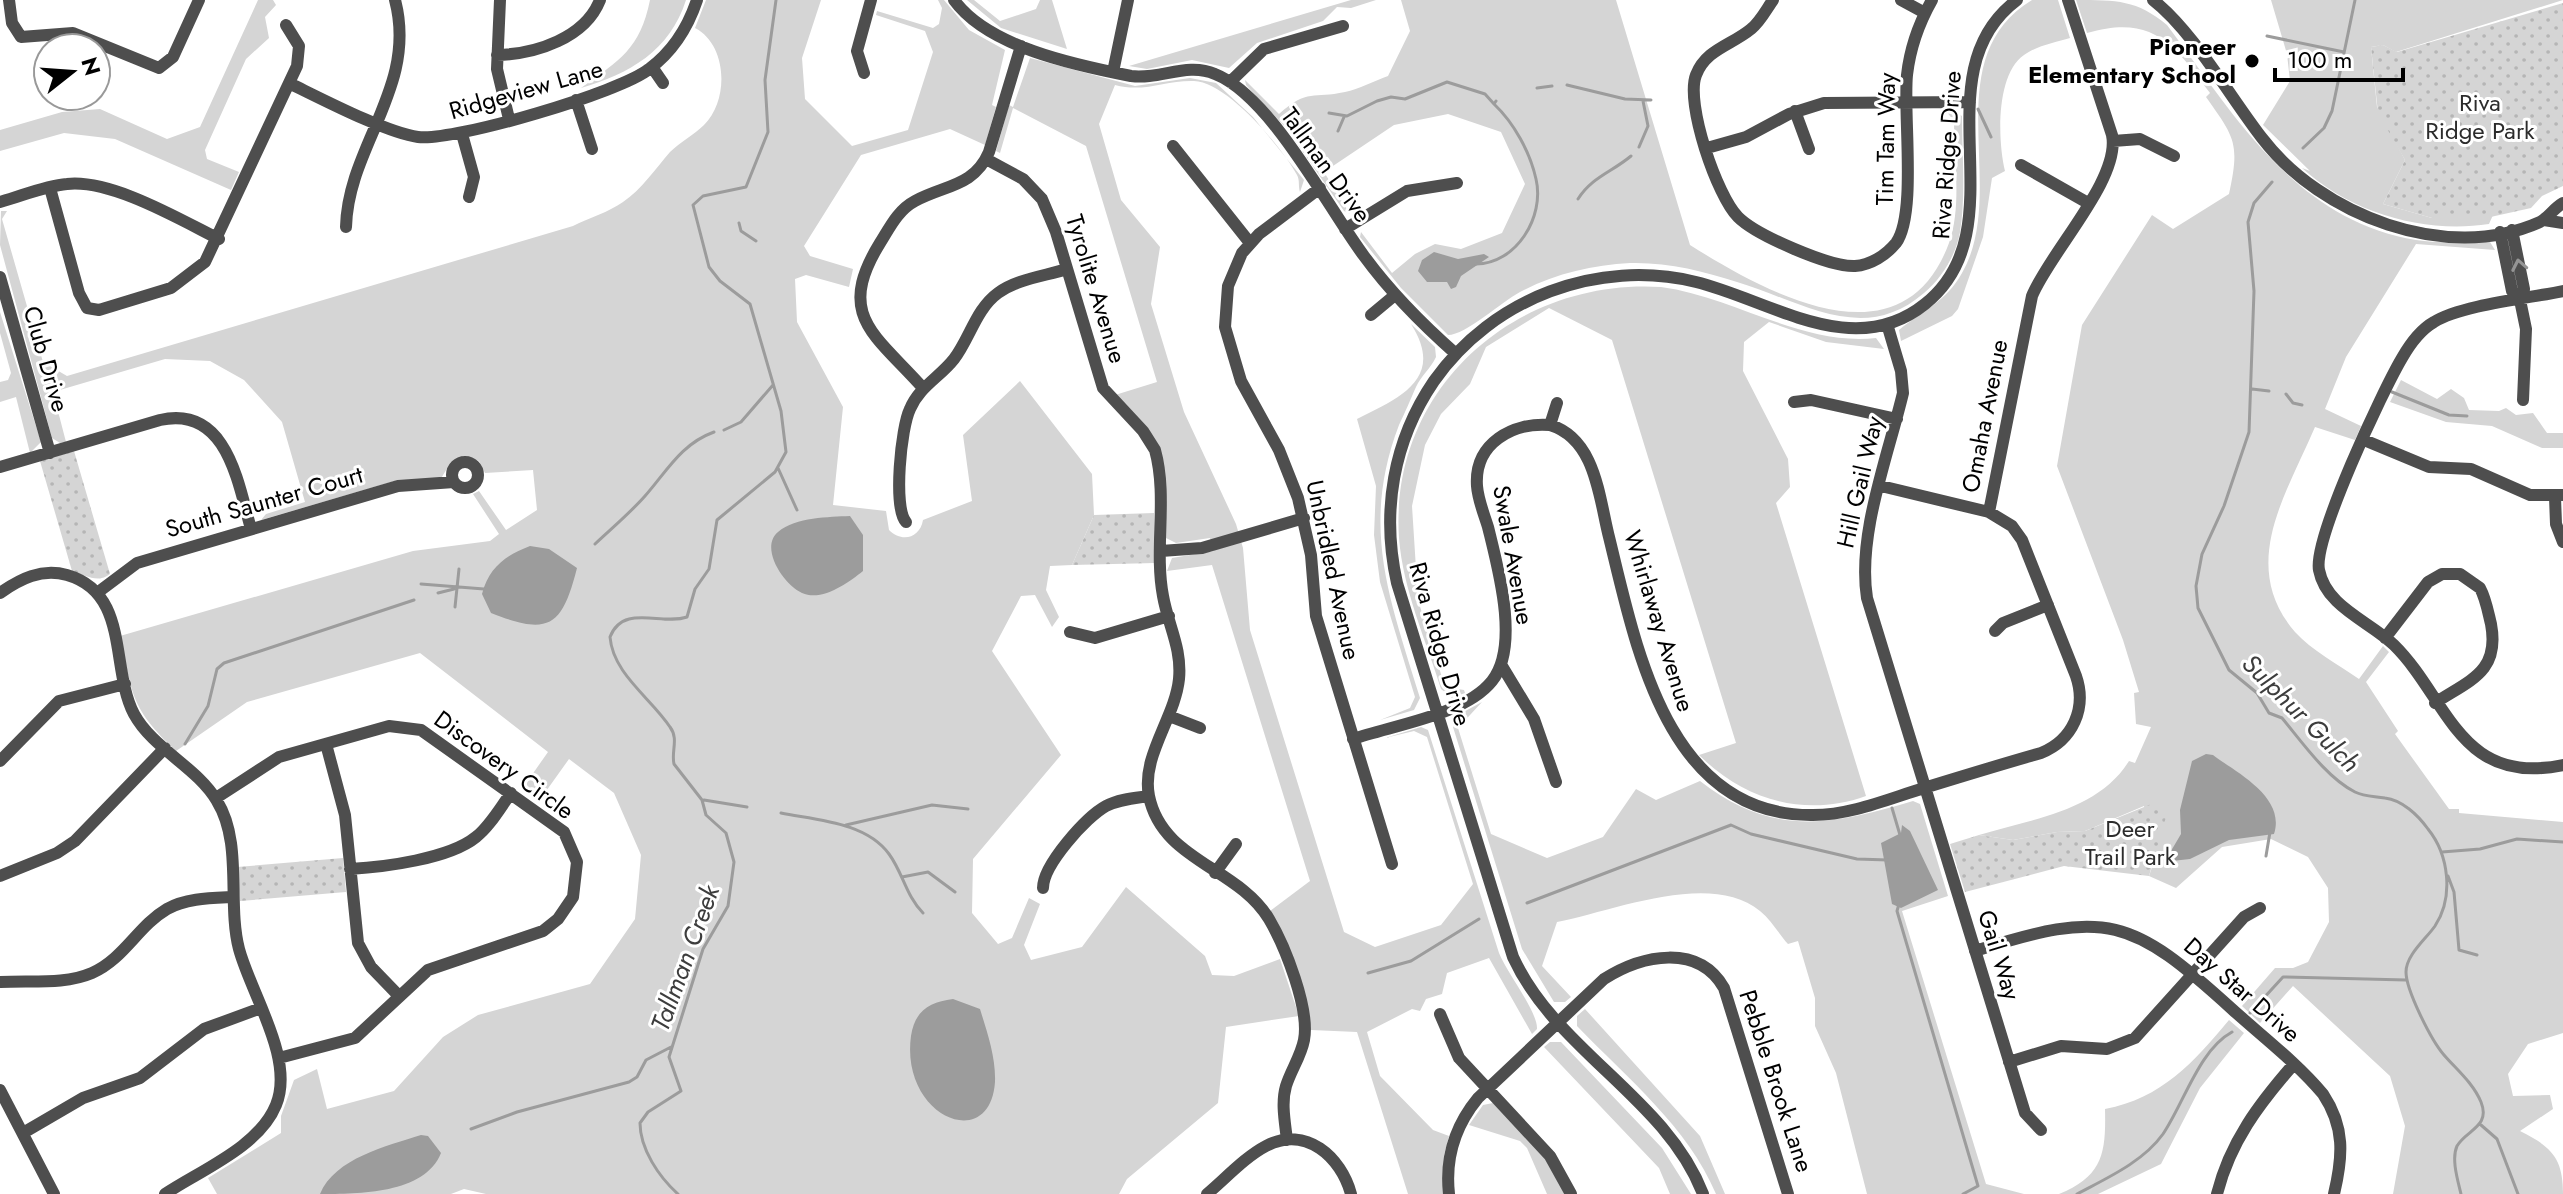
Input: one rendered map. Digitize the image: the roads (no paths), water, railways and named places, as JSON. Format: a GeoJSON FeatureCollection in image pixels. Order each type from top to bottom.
{"type":"FeatureCollection","features":[{"type":"Feature","properties":{"kind":"street"},"geometry":{"type":"LineString","coordinates":[[9,0],[12,23],[19,41],[73,33],[165,72],[199,0]]}},
{"type":"Feature","properties":{"kind":"street"},"geometry":{"type":"LineString","coordinates":[[346,227],[348,193],[378,123],[395,72],[400,31],[395,0]]}},
{"type":"Feature","properties":{"kind":"street"},"geometry":{"type":"LineString","coordinates":[[500,0],[498,79],[509,119]]}},
{"type":"Feature","properties":{"kind":"street"},"geometry":{"type":"LineString","coordinates":[[497,55],[523,52],[576,32],[592,16],[600,0]]}},
{"type":"Feature","properties":{"kind":"street","name":"Ridgeview Lane"},"geometry":{"type":"LineString","coordinates":[[289,83],[378,123],[420,138],[462,134],[610,90],[652,67],[680,36],[697,0]]}},
{"type":"Feature","properties":{"kind":"street"},"geometry":{"type":"LineString","coordinates":[[864,73],[857,51],[871,0]]}},
{"type":"Feature","properties":{"kind":"street","name":"Tallman Drive"},"geometry":{"type":"LineString","coordinates":[[954,0],[983,29],[1021,46],[1113,72],[1143,77],[1199,70],[1230,82],[1283,137],[1345,229],[1395,295],[1456,354]]}},
{"type":"Feature","properties":{"kind":"street"},"geometry":{"type":"LineString","coordinates":[[1113,72],[1128,0]]}},
{"type":"Feature","properties":{"kind":"street","name":"Tim Tam Way"},"geometry":{"type":"LineString","coordinates":[[1773,0],[1751,29],[1704,60],[1695,78],[1693,100],[1722,195],[1746,224],[1837,263],[1862,265],[1888,252],[1904,226],[1909,61],[1932,0]]}},
{"type":"Feature","properties":{"kind":"street"},"geometry":{"type":"LineString","coordinates":[[1901,0],[1925,13]]}},
{"type":"Feature","properties":{"kind":"street","name":"Riva Ridge Drive"},"geometry":{"type":"LineString","coordinates":[[1703,1194],[1673,1143],[1531,990],[1510,950],[1397,583],[1390,544],[1390,508],[1396,464],[1409,426],[1432,384],[1456,354],[1493,321],[1527,300],[1577,282],[1620,275],[1656,275],[1693,281],[1831,328],[1859,329],[1887,324],[1915,311],[1936,294],[1954,270],[1964,249],[1970,215],[1972,72],[1982,42],[1997,19],[2017,0]]}},
{"type":"Feature","properties":{"kind":"street"},"geometry":{"type":"LineString","coordinates":[[2068,0],[2113,141],[2140,139],[2174,156]]}},
{"type":"Feature","properties":{"kind":"street"},"geometry":{"type":"LineString","coordinates":[[2153,0],[2173,19],[2272,150],[2325,196],[2369,218],[2405,229],[2454,235],[2506,231],[2544,220],[2563,223]]}},
{"type":"Feature","properties":{"kind":"street"},"geometry":{"type":"LineString","coordinates":[[50,188],[86,312],[177,284],[202,266],[219,239],[289,83],[299,49],[286,25]]}},
{"type":"Feature","properties":{"kind":"street"},"geometry":{"type":"LineString","coordinates":[[1230,82],[1264,49],[1343,26]]}},
{"type":"Feature","properties":{"kind":"street"},"geometry":{"type":"LineString","coordinates":[[923,388],[866,320],[859,291],[862,275],[902,211],[916,200],[964,183],[986,159],[1021,46]]}},
{"type":"Feature","properties":{"kind":"street"},"geometry":{"type":"LineString","coordinates":[[652,67],[663,83]]}},
{"type":"Feature","properties":{"kind":"street"},"geometry":{"type":"LineString","coordinates":[[576,100],[592,149]]}},
{"type":"Feature","properties":{"kind":"street"},"geometry":{"type":"LineString","coordinates":[[1707,148],[1752,135],[1795,111],[1832,102],[1970,102]]}},
{"type":"Feature","properties":{"kind":"street"},"geometry":{"type":"LineString","coordinates":[[1795,111],[1809,149]]}},
{"type":"Feature","properties":{"kind":"street"},"geometry":{"type":"LineString","coordinates":[[462,134],[474,177],[469,197]]}},
{"type":"Feature","properties":{"kind":"street","name":"Omaha Avenue"},"geometry":{"type":"LineString","coordinates":[[1924,788],[2049,749],[2070,731],[2078,712],[2080,691],[2021,537],[2005,520],[1989,512],[2032,296],[2044,270],[2110,167],[2113,141]]}},
{"type":"Feature","properties":{"kind":"street"},"geometry":{"type":"LineString","coordinates":[[1173,146],[1250,243]]}},
{"type":"Feature","properties":{"kind":"street","name":"Tyrolite Avenue"},"geometry":{"type":"LineString","coordinates":[[986,159],[1023,179],[1042,199],[1052,219],[1103,388],[1143,431],[1155,450],[1163,596],[1177,643],[1179,671],[1169,716],[1150,766],[1149,796]]}},
{"type":"Feature","properties":{"kind":"street"},"geometry":{"type":"LineString","coordinates":[[2021,165],[2088,203]]}},
{"type":"Feature","properties":{"kind":"street"},"geometry":{"type":"LineString","coordinates":[[1345,229],[1407,191],[1457,183]]}},
{"type":"Feature","properties":{"kind":"street"},"geometry":{"type":"LineString","coordinates":[[0,202],[71,184],[108,189],[219,239]]}},
{"type":"Feature","properties":{"kind":"street","name":"Unbridled Avenue"},"geometry":{"type":"LineString","coordinates":[[1320,188],[1250,243],[1235,264],[1228,286],[1227,337],[1241,381],[1284,461],[1304,518],[1311,555],[1315,612],[1392,864]]}},
{"type":"Feature","properties":{"kind":"street"},"geometry":{"type":"LineString","coordinates":[[2544,220],[2563,203]]}},
{"type":"Feature","properties":{"kind":"street"},"geometry":{"type":"LineString","coordinates":[[2506,231],[2512,291],[2520,300],[2527,347],[2523,400]]}},
{"type":"Feature","properties":{"kind":"street"},"geometry":{"type":"LineString","coordinates":[[906,522],[898,502],[906,421],[911,406],[923,388],[956,357],[982,310],[996,295],[1013,285],[1067,269]]}},
{"type":"Feature","properties":{"kind":"street","name":"Club Drive"},"geometry":{"type":"LineString","coordinates":[[0,277],[50,453]]}},
{"type":"Feature","properties":{"kind":"street"},"geometry":{"type":"LineString","coordinates":[[2563,291],[2448,315],[2419,335],[2394,372],[2324,533],[2318,562],[2325,588],[2385,638],[2409,663],[2452,728],[2481,752],[2524,767],[2563,765]]}},
{"type":"Feature","properties":{"kind":"street"},"geometry":{"type":"LineString","coordinates":[[1371,315],[1395,295]]}},
{"type":"Feature","properties":{"kind":"street","name":"Hill Gail Way"},"geometry":{"type":"LineString","coordinates":[[1887,324],[1903,384],[1865,553],[1866,592],[1924,788]]}},
{"type":"Feature","properties":{"kind":"street"},"geometry":{"type":"LineString","coordinates":[[2419,335],[2429,345]]}},
{"type":"Feature","properties":{"kind":"street"},"geometry":{"type":"LineString","coordinates":[[1794,402],[1811,400],[1897,419]]}},
{"type":"Feature","properties":{"kind":"street"},"geometry":{"type":"LineString","coordinates":[[1550,425],[1557,403]]}},
{"type":"Feature","properties":{"kind":"street"},"geometry":{"type":"LineString","coordinates":[[0,467],[165,419],[197,423],[213,433],[226,447],[251,529]]}},
{"type":"Feature","properties":{"kind":"street","name":"Swale Avenue"},"geometry":{"type":"LineString","coordinates":[[1502,666],[1506,636],[1495,558],[1477,490],[1478,471],[1485,452],[1504,433],[1525,425],[1550,425]]}},
{"type":"Feature","properties":{"kind":"street","name":"Whirlaway Avenue"},"geometry":{"type":"LineString","coordinates":[[1550,425],[1572,437],[1589,460],[1627,605],[1657,699],[1671,731],[1698,767],[1743,799],[1802,815],[1845,812],[1924,788]]}},
{"type":"Feature","properties":{"kind":"street"},"geometry":{"type":"LineString","coordinates":[[2364,440],[2429,467],[2471,469],[2522,492],[2559,496],[2556,524],[2563,542]]}},
{"type":"Feature","properties":{"kind":"street","name":"South Saunter Court"},"geometry":{"type":"LineString","coordinates":[[97,593],[134,564],[398,486],[454,482]]}},
{"type":"Feature","properties":{"kind":"street"},"geometry":{"type":"LineString","coordinates":[[1881,486],[1989,512]]}},
{"type":"Feature","properties":{"kind":"street"},"geometry":{"type":"LineString","coordinates":[[1161,551],[1202,548],[1304,518]]}},
{"type":"Feature","properties":{"kind":"street"},"geometry":{"type":"LineString","coordinates":[[2324,533],[2338,538]]}},
{"type":"Feature","properties":{"kind":"street"},"geometry":{"type":"LineString","coordinates":[[0,593],[23,579],[47,573],[74,578],[97,593],[110,616],[134,714],[216,798],[228,825],[238,944],[279,1058],[281,1082],[276,1105],[259,1131],[165,1194]]}},
{"type":"Feature","properties":{"kind":"street"},"geometry":{"type":"LineString","coordinates":[[2385,638],[2436,576],[2460,574],[2480,588],[2494,640],[2492,658],[2484,669],[2435,703]]}},
{"type":"Feature","properties":{"kind":"street"},"geometry":{"type":"LineString","coordinates":[[1995,631],[2003,623],[2048,605]]}},
{"type":"Feature","properties":{"kind":"street"},"geometry":{"type":"LineString","coordinates":[[1070,632],[1083,638],[1102,637],[1169,616]]}},
{"type":"Feature","properties":{"kind":"street"},"geometry":{"type":"LineString","coordinates":[[1353,739],[1476,697],[1502,666],[1534,719],[1556,782]]}},
{"type":"Feature","properties":{"kind":"street"},"geometry":{"type":"LineString","coordinates":[[0,761],[59,701],[125,684]]}},
{"type":"Feature","properties":{"kind":"street"},"geometry":{"type":"LineString","coordinates":[[1169,716],[1200,728]]}},
{"type":"Feature","properties":{"kind":"street","name":"Discovery Circle"},"geometry":{"type":"LineString","coordinates":[[216,798],[273,760],[389,726],[414,728],[559,828],[571,843],[577,871],[569,905],[543,931],[441,963],[399,996],[355,1038],[279,1058]]}},
{"type":"Feature","properties":{"kind":"street"},"geometry":{"type":"LineString","coordinates":[[326,744],[344,809],[360,950],[371,967],[399,996]]}},
{"type":"Feature","properties":{"kind":"street"},"geometry":{"type":"LineString","coordinates":[[0,876],[70,846],[165,748]]}},
{"type":"Feature","properties":{"kind":"street","name":"Gail Way"},"geometry":{"type":"LineString","coordinates":[[1924,788],[2025,1113],[2041,1130]]}},
{"type":"Feature","properties":{"kind":"street"},"geometry":{"type":"LineString","coordinates":[[350,869],[393,865],[463,845],[486,827],[511,793]]}},
{"type":"Feature","properties":{"kind":"street"},"geometry":{"type":"LineString","coordinates":[[1043,888],[1047,868],[1093,815],[1111,803],[1149,796],[1157,819],[1170,839],[1255,902],[1269,919],[1303,1010],[1304,1039],[1284,1093],[1287,1140]]}},
{"type":"Feature","properties":{"kind":"street"},"geometry":{"type":"LineString","coordinates":[[1215,873],[1236,844]]}},
{"type":"Feature","properties":{"kind":"street"},"geometry":{"type":"LineString","coordinates":[[0,982],[66,980],[90,974],[115,959],[167,909],[192,901],[233,897]]}},
{"type":"Feature","properties":{"kind":"street"},"geometry":{"type":"LineString","coordinates":[[2009,1062],[2061,1046],[2107,1049],[2126,1043],[2142,1031],[2244,917],[2260,908]]}},
{"type":"Feature","properties":{"kind":"street","name":"Day Star Drive"},"geometry":{"type":"LineString","coordinates":[[1975,951],[2058,927],[2099,926],[2146,940],[2193,974],[2323,1094],[2339,1126],[2342,1159],[2334,1194]]}},
{"type":"Feature","properties":{"kind":"street","name":"Pebble Brook Lane"},"geometry":{"type":"LineString","coordinates":[[1449,1194],[1449,1164],[1456,1135],[1470,1109],[1488,1089],[1599,983],[1626,968],[1673,956],[1706,968],[1727,994],[1788,1194]]}},
{"type":"Feature","properties":{"kind":"street"},"geometry":{"type":"LineString","coordinates":[[0,973],[0,993]]}},
{"type":"Feature","properties":{"kind":"street"},"geometry":{"type":"LineString","coordinates":[[23,1133],[83,1098],[140,1078],[204,1029],[261,1008]]}},
{"type":"Feature","properties":{"kind":"street"},"geometry":{"type":"LineString","coordinates":[[1440,1014],[1453,1050],[1550,1156],[1571,1194]]}},
{"type":"Feature","properties":{"kind":"street"},"geometry":{"type":"LineString","coordinates":[[2217,1194],[2231,1153],[2248,1121],[2293,1065]]}},
{"type":"Feature","properties":{"kind":"street"},"geometry":{"type":"LineString","coordinates":[[0,1090],[54,1194]]}},
{"type":"Feature","properties":{"kind":"street"},"geometry":{"type":"LineString","coordinates":[[1213,1192],[1260,1150],[1287,1140],[1308,1143],[1329,1154],[1343,1171],[1351,1194]]}},
{"type":"Feature","properties":{"kind":"waterway","name":"Tallman Creek"},"geometry":{"type":"LineString","coordinates":[[678,1194],[652,1162],[643,1143],[640,1123],[648,1112],[681,1091],[669,1057],[703,949],[728,906],[734,862],[726,833],[706,815],[702,800],[674,764],[673,732],[625,674],[610,637],[616,627],[633,618],[687,617],[695,589],[709,569],[717,520],[775,472],[786,452],[781,411],[750,304],[720,281],[709,267],[693,205],[703,196],[746,187],[768,132],[765,80],[776,0]]}},
{"type":"Feature","properties":{"kind":"waterway","name":"Sulphur Gulch"},"geometry":{"type":"LineString","coordinates":[[2303,148],[2324,128],[2332,111],[2355,0]]}},
{"type":"Feature","properties":{"kind":"waterway"},"geometry":{"type":"LineString","coordinates":[[2267,36],[2344,52]]}},
{"type":"Feature","properties":{"kind":"waterway"},"geometry":{"type":"LineString","coordinates":[[1329,113],[1347,116],[1377,101],[1391,97],[1405,99],[1447,82],[1485,94],[1494,104]]}},
{"type":"Feature","properties":{"kind":"waterway"},"geometry":{"type":"LineString","coordinates":[[1567,85],[1625,99],[1651,100]]}},
{"type":"Feature","properties":{"kind":"waterway"},"geometry":{"type":"LineString","coordinates":[[1537,88],[1552,86]]}},
{"type":"Feature","properties":{"kind":"waterway"},"geometry":{"type":"LineString","coordinates":[[1476,264],[1504,256],[1515,247],[1532,223],[1538,194],[1530,159],[1520,138],[1494,104],[1496,101]]}},
{"type":"Feature","properties":{"kind":"waterway"},"geometry":{"type":"LineString","coordinates":[[1639,147],[1648,126],[1643,101]]}},
{"type":"Feature","properties":{"kind":"waterway"},"geometry":{"type":"LineString","coordinates":[[1978,109],[1991,137]]}},
{"type":"Feature","properties":{"kind":"waterway"},"geometry":{"type":"LineString","coordinates":[[1338,131],[1344,117]]}},
{"type":"Feature","properties":{"kind":"waterway"},"geometry":{"type":"LineString","coordinates":[[1578,199],[1596,180],[1631,156]]}},
{"type":"Feature","properties":{"kind":"waterway","name":"Sulphur Gulch"},"geometry":{"type":"LineString","coordinates":[[2272,182],[2254,203],[2248,222],[2254,291],[2249,432],[2224,506],[2202,554],[2196,586],[2198,608],[2229,670],[2257,693],[2269,713],[2282,718],[2316,759],[2345,786],[2362,795],[2391,799],[2409,809],[2428,829],[2441,851],[2446,876],[2445,902],[2435,926],[2409,959],[2406,972],[2415,1002],[2433,1038],[2474,1089],[2483,1110],[2480,1123],[2455,1151],[2461,1194]]}},
{"type":"Feature","properties":{"kind":"waterway"},"geometry":{"type":"LineString","coordinates":[[739,223],[741,231],[756,241]]}},
{"type":"Feature","properties":{"kind":"waterway"},"geometry":{"type":"LineString","coordinates":[[724,430],[741,422],[773,385]]}},
{"type":"Feature","properties":{"kind":"waterway"},"geometry":{"type":"LineString","coordinates":[[2252,389],[2269,391]]}},
{"type":"Feature","properties":{"kind":"waterway"},"geometry":{"type":"LineString","coordinates":[[2392,392],[2449,415],[2467,416]]}},
{"type":"Feature","properties":{"kind":"waterway"},"geometry":{"type":"LineString","coordinates":[[2286,394],[2293,403],[2302,405]]}},
{"type":"Feature","properties":{"kind":"waterway"},"geometry":{"type":"LineString","coordinates":[[595,544],[639,502],[683,451],[714,432]]}},
{"type":"Feature","properties":{"kind":"waterway"},"geometry":{"type":"LineString","coordinates":[[778,468],[797,510]]}},
{"type":"Feature","properties":{"kind":"waterway"},"geometry":{"type":"LineString","coordinates":[[455,607],[459,569]]}},
{"type":"Feature","properties":{"kind":"waterway"},"geometry":{"type":"LineString","coordinates":[[421,584],[484,589]]}},
{"type":"Feature","properties":{"kind":"waterway"},"geometry":{"type":"LineString","coordinates":[[438,593],[454,589]]}},
{"type":"Feature","properties":{"kind":"waterway"},"geometry":{"type":"LineString","coordinates":[[185,744],[208,706],[217,669],[224,663],[414,600]]}},
{"type":"Feature","properties":{"kind":"waterway"},"geometry":{"type":"LineString","coordinates":[[704,800],[747,807]]}},
{"type":"Feature","properties":{"kind":"waterway"},"geometry":{"type":"LineString","coordinates":[[846,825],[932,805],[968,809]]}},
{"type":"Feature","properties":{"kind":"waterway"},"geometry":{"type":"LineString","coordinates":[[1892,808],[1900,835]]}},
{"type":"Feature","properties":{"kind":"waterway"},"geometry":{"type":"LineString","coordinates":[[781,813],[840,824],[879,843],[894,861],[912,899],[923,913]]}},
{"type":"Feature","properties":{"kind":"waterway"},"geometry":{"type":"LineString","coordinates":[[1527,903],[1731,825],[1751,834],[1857,859],[1888,860]]}},
{"type":"Feature","properties":{"kind":"waterway"},"geometry":{"type":"LineString","coordinates":[[2266,856],[2270,832]]}},
{"type":"Feature","properties":{"kind":"waterway"},"geometry":{"type":"LineString","coordinates":[[2442,852],[2480,849],[2517,839],[2563,842]]}},
{"type":"Feature","properties":{"kind":"waterway"},"geometry":{"type":"LineString","coordinates":[[902,877],[928,872],[955,892]]}},
{"type":"Feature","properties":{"kind":"waterway"},"geometry":{"type":"LineString","coordinates":[[2448,876],[2454,892],[2459,950],[2477,955]]}},
{"type":"Feature","properties":{"kind":"waterway"},"geometry":{"type":"LineString","coordinates":[[1899,904],[1897,911],[1978,1186],[1963,1194]]}},
{"type":"Feature","properties":{"kind":"waterway"},"geometry":{"type":"LineString","coordinates":[[1368,973],[1411,961],[1479,919]]}},
{"type":"Feature","properties":{"kind":"waterway"},"geometry":{"type":"LineString","coordinates":[[2250,1013],[2283,977],[2406,980]]}},
{"type":"Feature","properties":{"kind":"waterway"},"geometry":{"type":"LineString","coordinates":[[2077,1194],[2124,1168],[2155,1144],[2171,1121],[2201,1064],[2220,1040],[2232,1032]]}},
{"type":"Feature","properties":{"kind":"waterway"},"geometry":{"type":"LineString","coordinates":[[471,1129],[517,1112],[629,1082],[637,1077],[646,1060],[671,1047]]}},
{"type":"Feature","properties":{"kind":"waterway"},"geometry":{"type":"LineString","coordinates":[[2481,1125],[2497,1139],[2518,1194]]}},
{"type":"Feature","properties":{"kind":"place","name":"Pioneer Elementary School"},"geometry":{"type":"Point","coordinates":[2252,61]}},
{"type":"Feature","properties":{"kind":"park label","name":"Riva Ridge Park"},"geometry":{"type":"Point","coordinates":[2480,117]}},
{"type":"Feature","properties":{"kind":"park label","name":"Deer Trail Park"},"geometry":{"type":"Point","coordinates":[2130,843]}}]}
